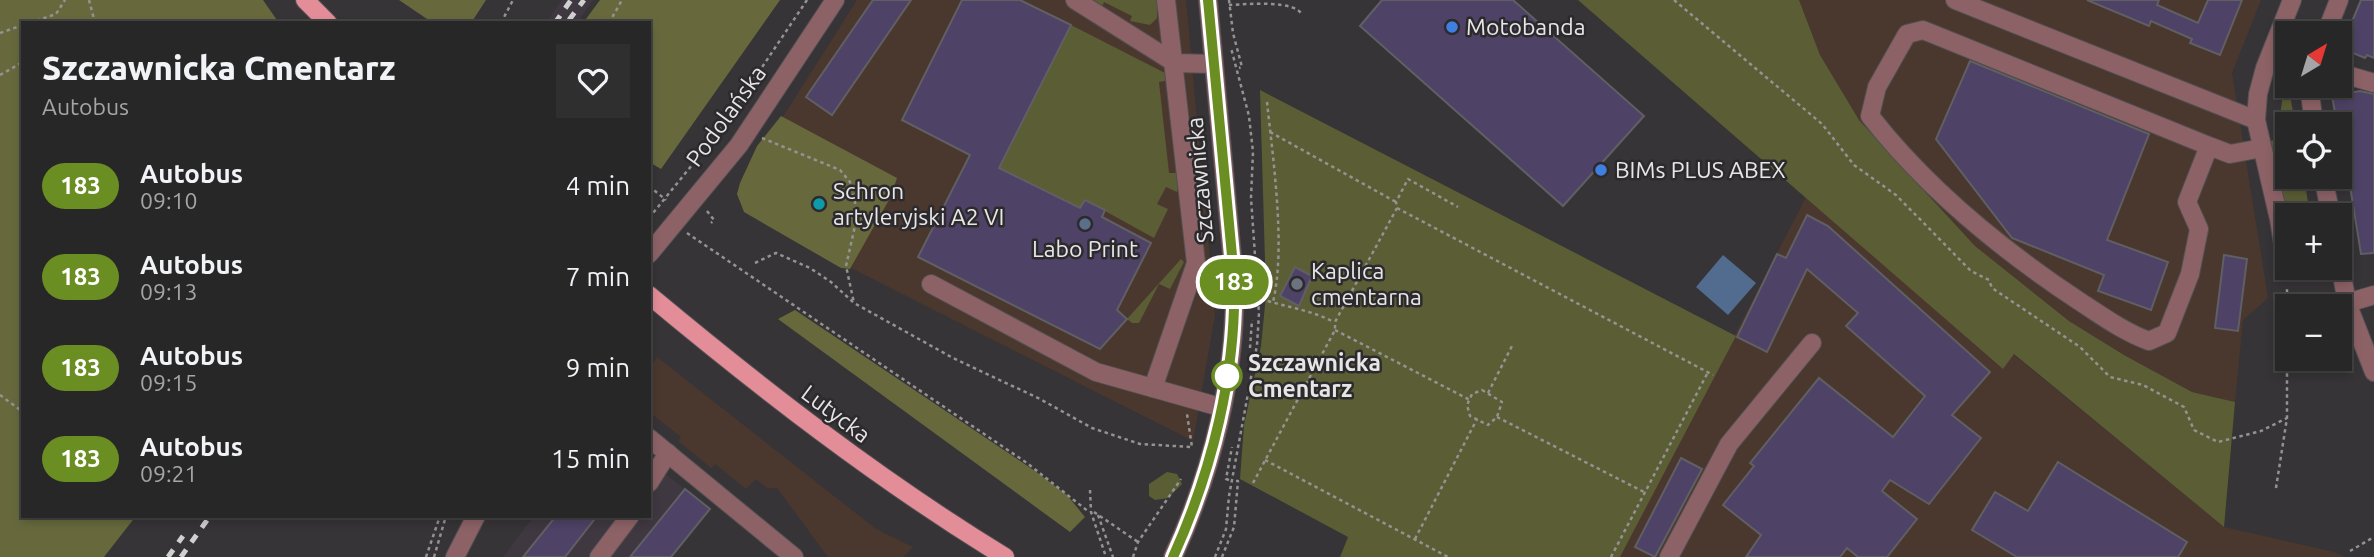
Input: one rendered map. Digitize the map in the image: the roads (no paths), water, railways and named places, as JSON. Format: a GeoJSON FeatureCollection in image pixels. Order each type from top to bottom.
{"type":"FeatureCollection","features":[{"type":"Feature","properties":{"kind":"main road"},"geometry":{"type":"LineString","coordinates":[[305,0],[326,21]]}},
{"type":"Feature","properties":{"kind":"main road","name":"Lutycka"},"geometry":{"type":"LineString","coordinates":[[651,297],[767,393],[866,467],[1005,557]]}},
{"type":"Feature","properties":{"kind":"street","name":"Podolańska"},"geometry":{"type":"LineString","coordinates":[[651,252],[739,145],[835,0]]}},
{"type":"Feature","properties":{"kind":"street"},"geometry":{"type":"LineString","coordinates":[[1075,0],[1175,63],[1214,64]]}},
{"type":"Feature","properties":{"kind":"street"},"geometry":{"type":"LineString","coordinates":[[1153,388],[1196,263],[1166,0]]}},
{"type":"Feature","properties":{"kind":"street","name":"Szczawnicka"},"geometry":{"type":"LineString","coordinates":[[1173,557],[1205,472],[1231,354],[1235,296],[1208,0]]}},
{"type":"Feature","properties":{"kind":"street"},"geometry":{"type":"LineString","coordinates":[[1955,0],[2256,120]]}},
{"type":"Feature","properties":{"kind":"street"},"geometry":{"type":"LineString","coordinates":[[2276,203],[2256,120],[2258,94],[2265,68],[2292,0]]}},
{"type":"Feature","properties":{"kind":"street"},"geometry":{"type":"LineString","coordinates":[[2331,21],[2339,0]]}},
{"type":"Feature","properties":{"kind":"street"},"geometry":{"type":"LineString","coordinates":[[2209,146],[2187,202],[2199,229],[2190,274],[2166,333],[2149,341],[2129,334],[2033,271],[1899,154],[1870,116],[1877,87],[1907,34],[1923,30],[2230,154],[2262,148]]}},
{"type":"Feature","properties":{"kind":"street"},"geometry":{"type":"LineString","coordinates":[[2352,77],[2374,83]]}},
{"type":"Feature","properties":{"kind":"street"},"geometry":{"type":"LineString","coordinates":[[931,284],[1096,372],[1220,407]]}},
{"type":"Feature","properties":{"kind":"street"},"geometry":{"type":"LineString","coordinates":[[2352,302],[2374,295]]}},
{"type":"Feature","properties":{"kind":"street"},"geometry":{"type":"LineString","coordinates":[[2352,316],[2374,372]]}},
{"type":"Feature","properties":{"kind":"street"},"geometry":{"type":"LineString","coordinates":[[1669,557],[1729,444],[1812,343]]}},
{"type":"Feature","properties":{"kind":"street"},"geometry":{"type":"LineString","coordinates":[[651,440],[668,453],[692,463],[794,557]]}},
{"type":"Feature","properties":{"kind":"street"},"geometry":{"type":"LineString","coordinates":[[651,480],[668,453]]}},
{"type":"Feature","properties":{"kind":"street"},"geometry":{"type":"LineString","coordinates":[[455,557],[475,518]]}},
{"type":"Feature","properties":{"kind":"street"},"geometry":{"type":"LineString","coordinates":[[600,557],[629,518]]}},
{"type":"Feature","properties":{"kind":"water"},"geometry":{"type":"Polygon","coordinates":[[[1723,255],[1756,283],[1728,315],[1696,287],[1723,255]]]}},
{"type":"Feature","properties":{"kind":"railway"},"geometry":{"type":"LineString","coordinates":[[556,21],[571,0]]}},
{"type":"Feature","properties":{"kind":"railway"},"geometry":{"type":"LineString","coordinates":[[569,20],[584,0]]}},
{"type":"Feature","properties":{"kind":"railway"},"geometry":{"type":"LineString","coordinates":[[181,557],[209,518]]}},
{"type":"Feature","properties":{"kind":"railway"},"geometry":{"type":"LineString","coordinates":[[168,557],[183,536]]}},
{"type":"Feature","properties":{"kind":"place","name":"Motobanda"},"geometry":{"type":"Point","coordinates":[1452,27]}},
{"type":"Feature","properties":{"kind":"place","name":"BIMs PLUS ABEX"},"geometry":{"type":"Point","coordinates":[1601,170]}},
{"type":"Feature","properties":{"kind":"place","name":"Schron artyleryjski A2 VI"},"geometry":{"type":"Point","coordinates":[819,204]}},
{"type":"Feature","properties":{"kind":"place","name":"Labo Print"},"geometry":{"type":"Point","coordinates":[1085,224]}},
{"type":"Feature","properties":{"kind":"place","name":"Kaplica cmentarna"},"geometry":{"type":"Point","coordinates":[1297,284]}},
{"type":"Feature","properties":{"kind":"place","name":"Szczawnicka Cmentarz"},"geometry":{"type":"Point","coordinates":[1227,376]}}]}
